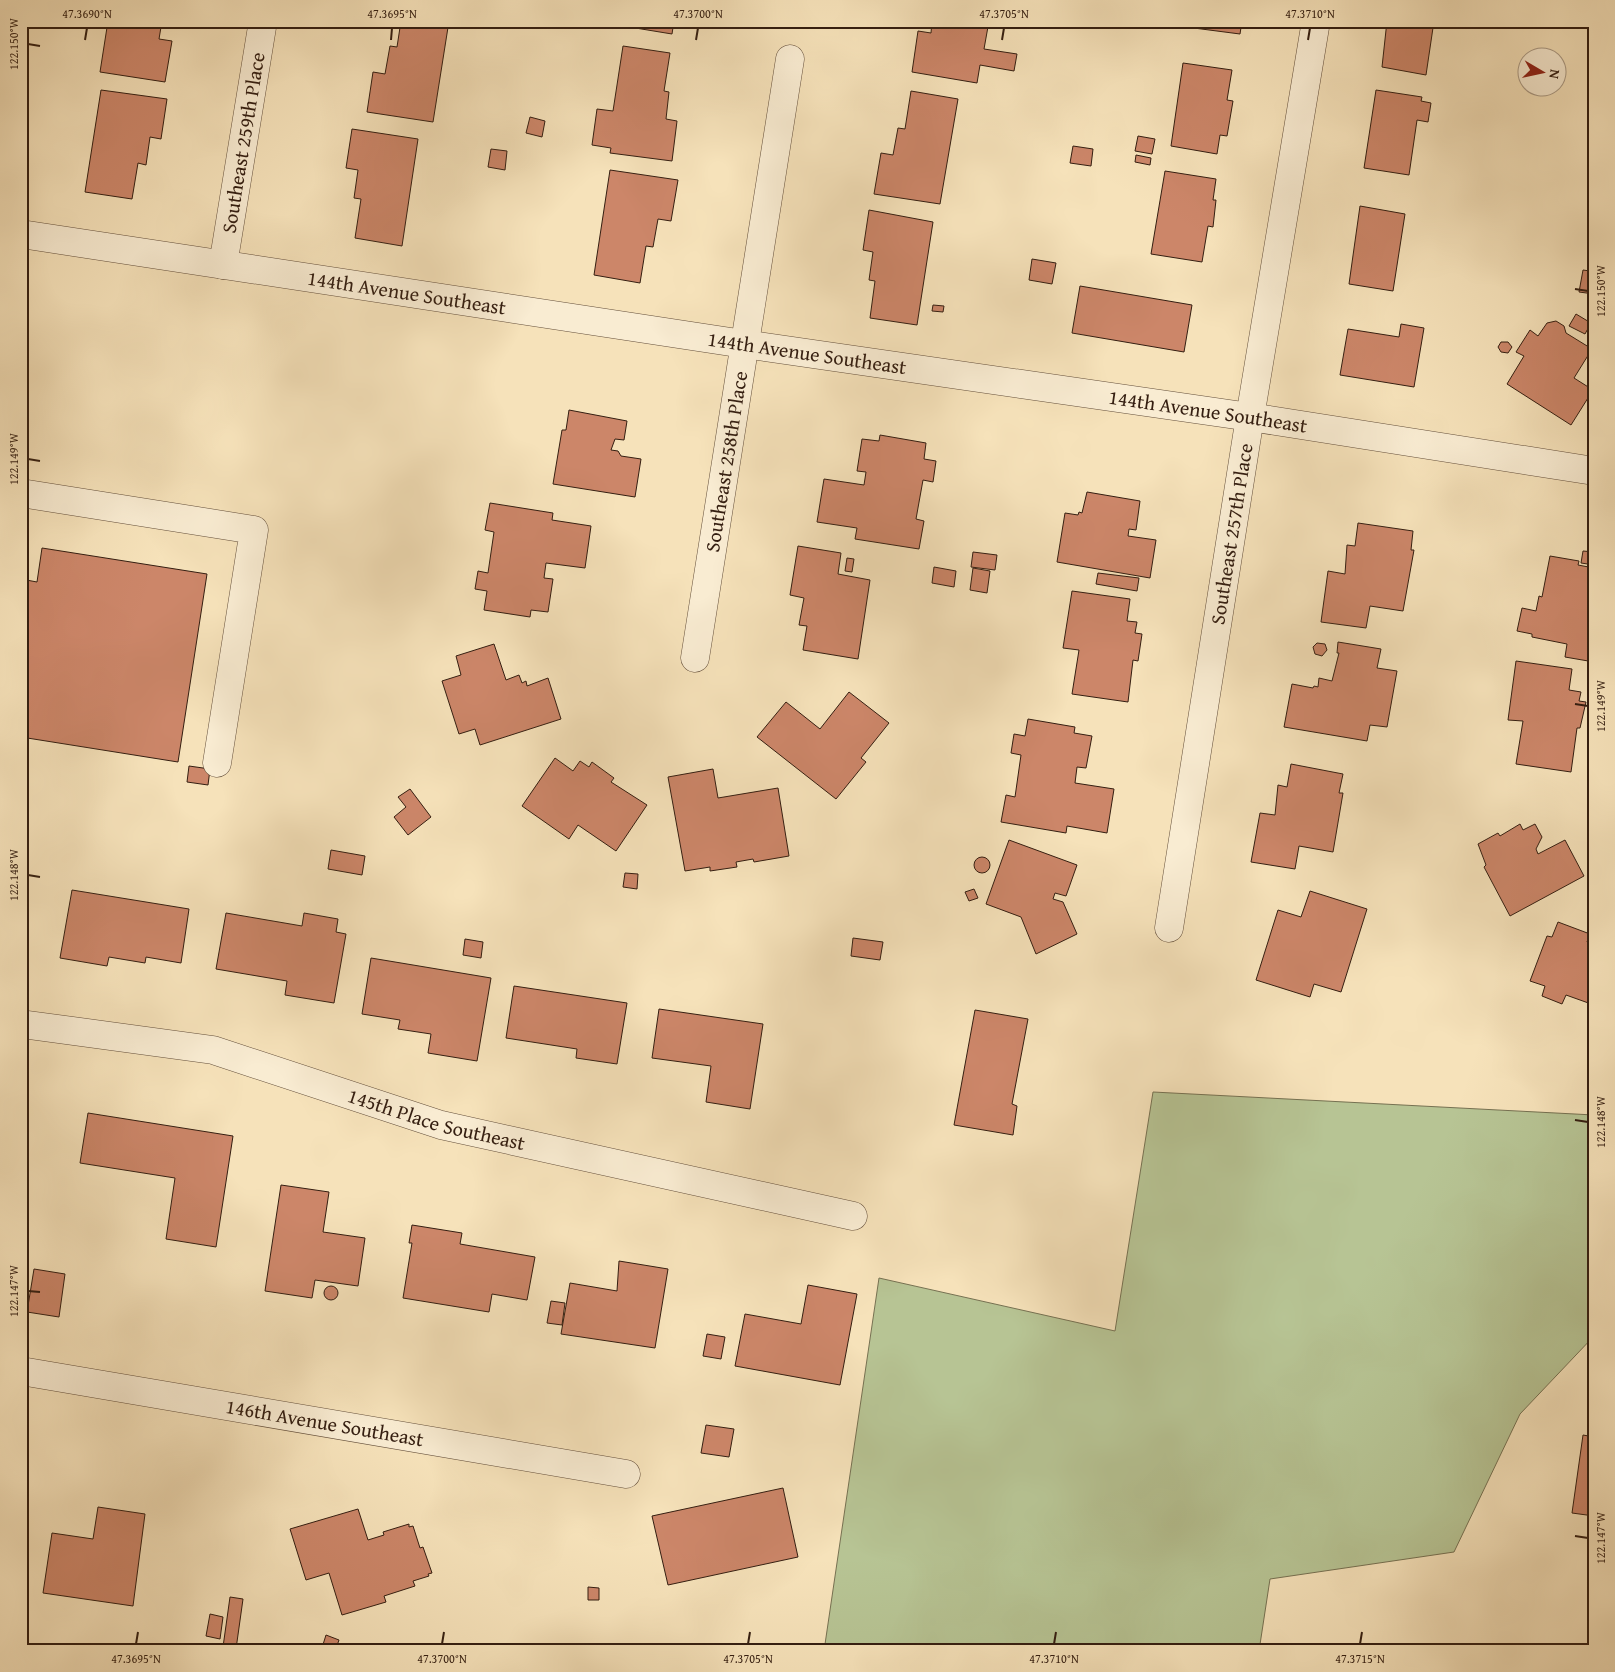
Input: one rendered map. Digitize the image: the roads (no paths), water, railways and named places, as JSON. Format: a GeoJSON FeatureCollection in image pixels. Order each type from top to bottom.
{"type":"FeatureCollection","features":[{"type":"Feature","properties":{"kind":"street","name":"Southeast 259th Place"},"geometry":{"type":"LineString","coordinates":[[223,265],[263,21]]}},
{"type":"Feature","properties":{"kind":"street","name":"Southeast 257th Place"},"geometry":{"type":"LineString","coordinates":[[1169,928],[1250,417],[1316,21]]}},
{"type":"Feature","properties":{"kind":"street","name":"Southeast 258th Place"},"geometry":{"type":"LineString","coordinates":[[694,658],[790,59]]}},
{"type":"Feature","properties":{"kind":"street","name":"144th Avenue Southeast"},"geometry":{"type":"LineString","coordinates":[[21,234],[744,344],[1250,417],[1594,471]]}},
{"type":"Feature","properties":{"kind":"street"},"geometry":{"type":"LineString","coordinates":[[21,493],[254,530],[217,763]]}},
{"type":"Feature","properties":{"kind":"street","name":"145th Place Southeast"},"geometry":{"type":"LineString","coordinates":[[21,1024],[213,1050],[441,1125],[853,1216]]}},
{"type":"Feature","properties":{"kind":"street","name":"146th Avenue Southeast"},"geometry":{"type":"LineString","coordinates":[[21,1371],[626,1474]]}}]}
